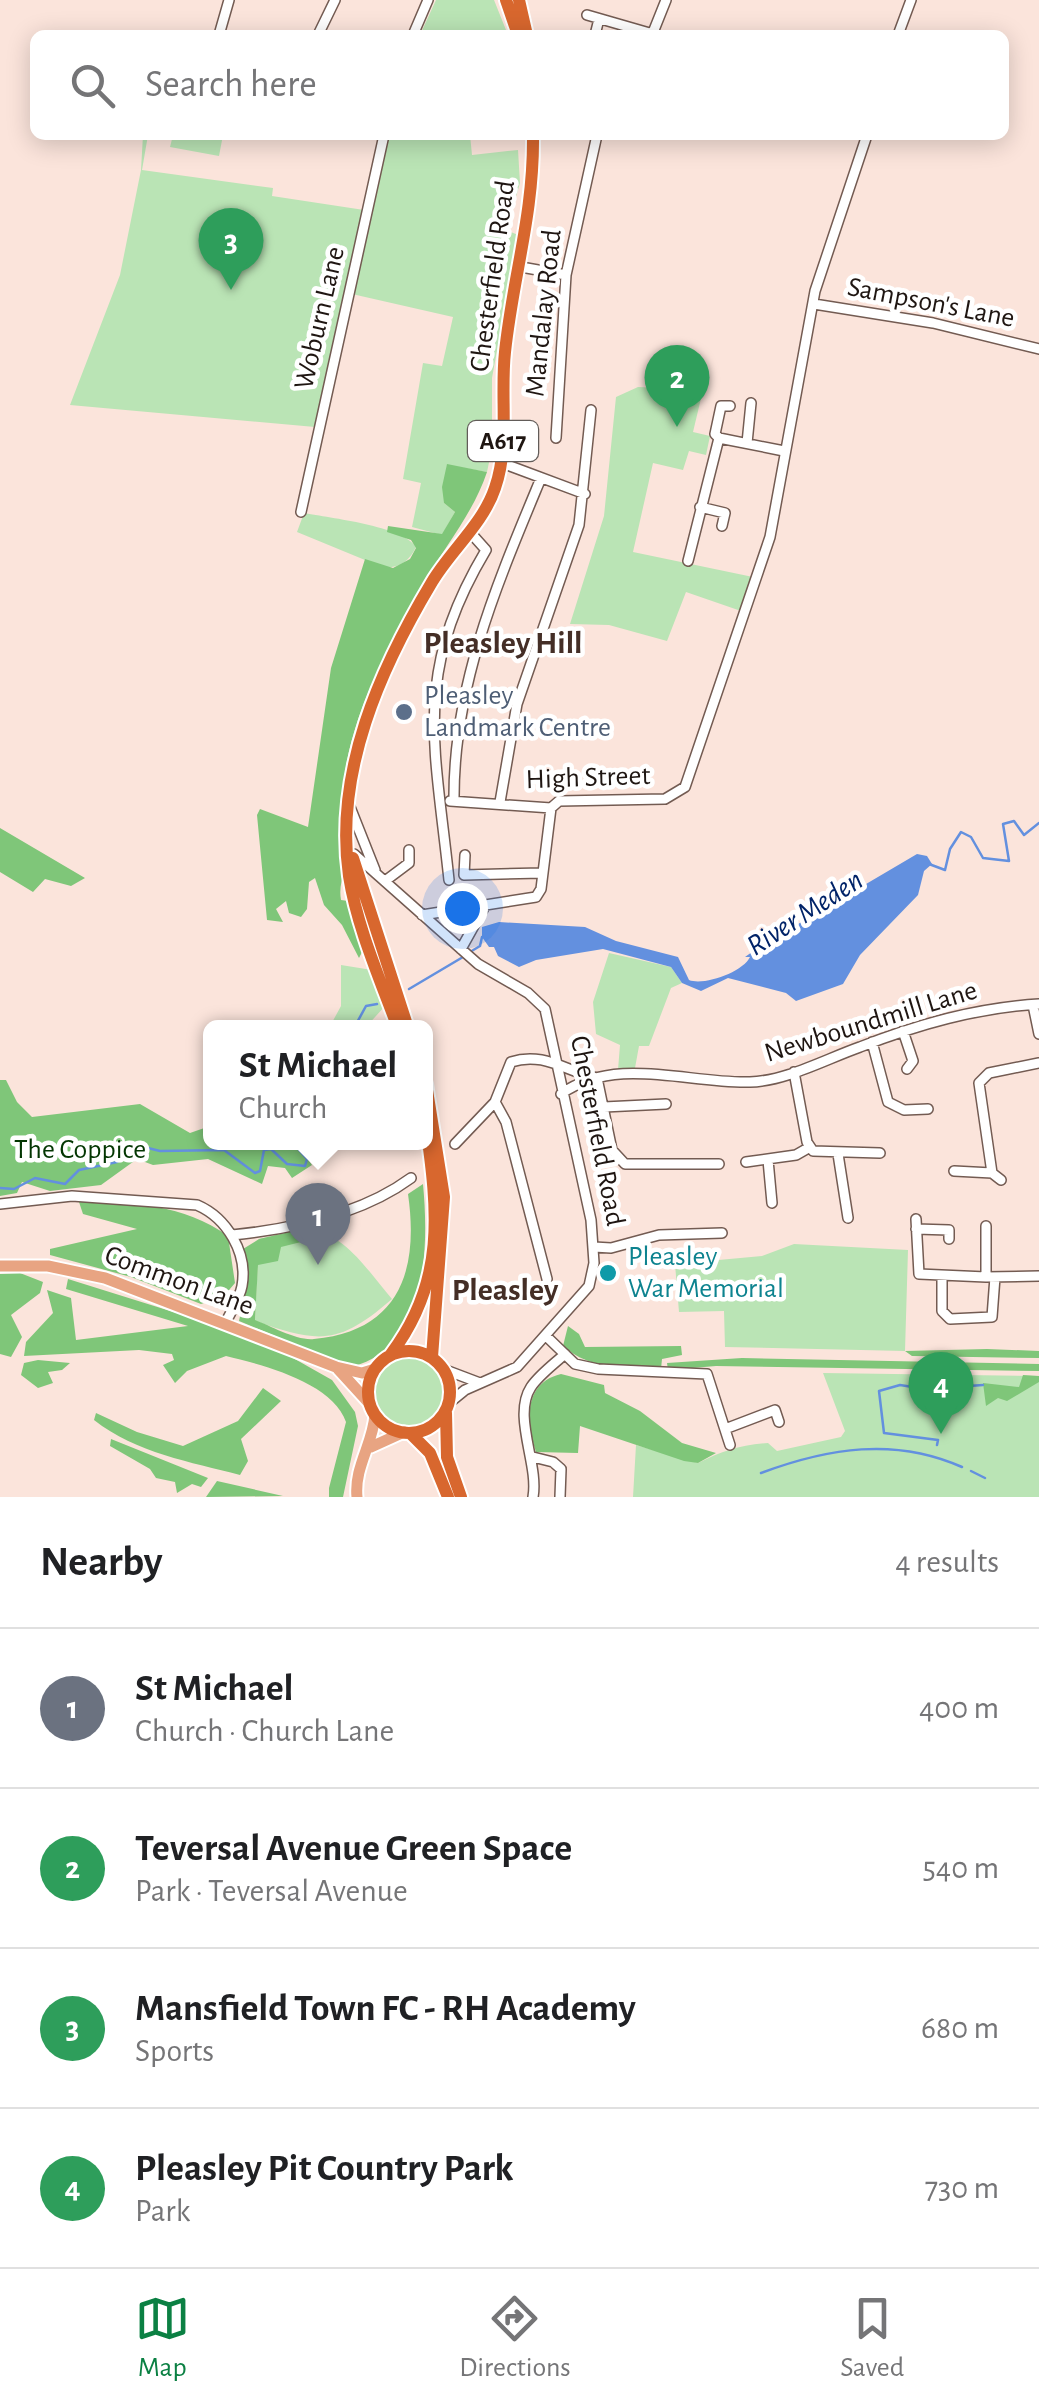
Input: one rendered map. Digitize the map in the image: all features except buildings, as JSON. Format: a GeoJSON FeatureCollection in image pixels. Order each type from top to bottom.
{"type":"FeatureCollection","features":[{"type":"Feature","properties":{"kind":"highway"},"geometry":{"type":"LineString","coordinates":[[506,0],[516,30]]}},
{"type":"Feature","properties":{"kind":"highway"},"geometry":{"type":"LineString","coordinates":[[519,0],[526,30]]}},
{"type":"Feature","properties":{"kind":"highway","name":"Chesterfield Road"},"geometry":{"type":"LineString","coordinates":[[350,851],[356,754],[376,693],[433,580],[489,502],[502,463],[505,348],[530,216],[533,140]]}},
{"type":"Feature","properties":{"kind":"highway","name":"A617"},"geometry":{"type":"LineString","coordinates":[[350,851],[349,874],[356,904],[395,1020]]}},
{"type":"Feature","properties":{"kind":"highway","name":"A617"},"geometry":{"type":"LineString","coordinates":[[350,851],[405,1020]]}},
{"type":"Feature","properties":{"kind":"highway"},"geometry":{"type":"LineString","coordinates":[[432,1357],[444,1197],[433,1128]]}},
{"type":"Feature","properties":{"kind":"highway"},"geometry":{"type":"LineString","coordinates":[[429,1150],[433,1190],[428,1292],[412,1325],[375,1370],[368,1388],[372,1409],[385,1425],[407,1433],[430,1454],[448,1497]]}},
{"type":"Feature","properties":{"kind":"highway"},"geometry":{"type":"LineString","coordinates":[[390,1356],[409,1350],[432,1357],[444,1370],[450,1389],[447,1457],[460,1497]]}},
{"type":"Feature","properties":{"kind":"highway"},"geometry":{"type":"LineString","coordinates":[[407,1433],[433,1426],[448,1407]]}},
{"type":"Feature","properties":{"kind":"main road","name":"Common Lane"},"geometry":{"type":"LineString","coordinates":[[0,1266],[48,1266],[106,1278],[336,1368]]}},
{"type":"Feature","properties":{"kind":"main road"},"geometry":{"type":"LineString","coordinates":[[336,1368],[362,1373],[375,1370]]}},
{"type":"Feature","properties":{"kind":"main road"},"geometry":{"type":"LineString","coordinates":[[336,1368],[372,1409],[371,1447],[358,1471],[357,1497]]}},
{"type":"Feature","properties":{"kind":"main road"},"geometry":{"type":"LineString","coordinates":[[371,1447],[407,1433]]}},
{"type":"Feature","properties":{"kind":"street"},"geometry":{"type":"LineString","coordinates":[[220,30],[229,0]]}},
{"type":"Feature","properties":{"kind":"street"},"geometry":{"type":"LineString","coordinates":[[320,30],[335,0]]}},
{"type":"Feature","properties":{"kind":"street"},"geometry":{"type":"LineString","coordinates":[[415,30],[428,0]]}},
{"type":"Feature","properties":{"kind":"street"},"geometry":{"type":"LineString","coordinates":[[654,30],[666,0]]}},
{"type":"Feature","properties":{"kind":"street"},"geometry":{"type":"LineString","coordinates":[[900,30],[911,0]]}},
{"type":"Feature","properties":{"kind":"street"},"geometry":{"type":"LineString","coordinates":[[587,15],[638,30]]}},
{"type":"Feature","properties":{"kind":"street"},"geometry":{"type":"LineString","coordinates":[[596,30],[599,19]]}},
{"type":"Feature","properties":{"kind":"street","name":"Woburn Lane"},"geometry":{"type":"LineString","coordinates":[[302,512],[383,140]]}},
{"type":"Feature","properties":{"kind":"street","name":"Mandalay Road"},"geometry":{"type":"LineString","coordinates":[[556,438],[566,328],[566,275],[596,140]]}},
{"type":"Feature","properties":{"kind":"street"},"geometry":{"type":"LineString","coordinates":[[730,406],[721,406],[715,434],[719,438],[784,451],[814,304],[838,214],[865,140]]}},
{"type":"Feature","properties":{"kind":"street"},"geometry":{"type":"LineString","coordinates":[[520,267],[566,275]]}},
{"type":"Feature","properties":{"kind":"street","name":"Sampson's Lane"},"geometry":{"type":"LineString","coordinates":[[814,304],[934,323],[1039,349]]}},
{"type":"Feature","properties":{"kind":"street"},"geometry":{"type":"LineString","coordinates":[[748,443],[752,402]]}},
{"type":"Feature","properties":{"kind":"street"},"geometry":{"type":"LineString","coordinates":[[500,802],[517,704],[579,525],[592,410]]}},
{"type":"Feature","properties":{"kind":"street"},"geometry":{"type":"LineString","coordinates":[[540,424],[555,424]]}},
{"type":"Feature","properties":{"kind":"street"},"geometry":{"type":"LineString","coordinates":[[688,562],[719,438]]}},
{"type":"Feature","properties":{"kind":"street","name":"High Street"},"geometry":{"type":"LineString","coordinates":[[442,802],[500,802],[550,808],[559,800],[675,796],[692,772],[758,579],[776,508],[784,451]]}},
{"type":"Feature","properties":{"kind":"street"},"geometry":{"type":"LineString","coordinates":[[502,463],[585,494]]}},
{"type":"Feature","properties":{"kind":"street"},"geometry":{"type":"LineString","coordinates":[[454,801],[458,722],[470,662],[541,478]]}},
{"type":"Feature","properties":{"kind":"street"},"geometry":{"type":"LineString","coordinates":[[700,507],[725,513],[722,526]]}},
{"type":"Feature","properties":{"kind":"street"},"geometry":{"type":"LineString","coordinates":[[450,880],[432,720],[441,646],[461,592],[486,550],[469,531]]}},
{"type":"Feature","properties":{"kind":"street","name":"Chesterfield Road"},"geometry":{"type":"LineString","coordinates":[[350,807],[376,872]]}},
{"type":"Feature","properties":{"kind":"street"},"geometry":{"type":"LineString","coordinates":[[422,914],[532,899],[541,888],[550,808]]}},
{"type":"Feature","properties":{"kind":"street"},"geometry":{"type":"LineString","coordinates":[[384,881],[409,863],[408,850]]}},
{"type":"Feature","properties":{"kind":"street","name":"Chesterfield Road"},"geometry":{"type":"LineString","coordinates":[[350,851],[465,953],[528,993],[545,1009],[594,1247],[589,1286],[546,1336],[505,1376],[480,1383],[448,1407]]}},
{"type":"Feature","properties":{"kind":"street"},"geometry":{"type":"LineString","coordinates":[[465,856],[464,875],[542,873]]}},
{"type":"Feature","properties":{"kind":"street"},"geometry":{"type":"LineString","coordinates":[[465,953],[485,906]]}},
{"type":"Feature","properties":{"kind":"street"},"geometry":{"type":"LineString","coordinates":[[1036,1005],[1039,1034]]}},
{"type":"Feature","properties":{"kind":"street","name":"Newboundmill Lane"},"geometry":{"type":"LineString","coordinates":[[556,1061],[578,1074],[597,1078],[678,1074],[750,1082],[794,1072],[872,1042],[991,1007],[1036,1005]]}},
{"type":"Feature","properties":{"kind":"street"},"geometry":{"type":"LineString","coordinates":[[904,1032],[912,1061],[907,1069]]}},
{"type":"Feature","properties":{"kind":"street"},"geometry":{"type":"LineString","coordinates":[[872,1042],[888,1102],[904,1110],[928,1109]]}},
{"type":"Feature","properties":{"kind":"street"},"geometry":{"type":"LineString","coordinates":[[454,1144],[495,1102],[511,1062],[556,1061]]}},
{"type":"Feature","properties":{"kind":"street"},"geometry":{"type":"LineString","coordinates":[[992,1172],[980,1083],[989,1074],[1039,1063]]}},
{"type":"Feature","properties":{"kind":"street"},"geometry":{"type":"LineString","coordinates":[[794,1072],[810,1147],[820,1154],[880,1153]]}},
{"type":"Feature","properties":{"kind":"street"},"geometry":{"type":"LineString","coordinates":[[597,1078],[612,1150],[625,1164],[713,1164],[707,1149]]}},
{"type":"Feature","properties":{"kind":"street","name":"Newboundmill Lane"},"geometry":{"type":"LineString","coordinates":[[561,1094],[597,1078]]}},
{"type":"Feature","properties":{"kind":"street"},"geometry":{"type":"LineString","coordinates":[[495,1102],[506,1122],[547,1279]]}},
{"type":"Feature","properties":{"kind":"street"},"geometry":{"type":"LineString","coordinates":[[604,1108],[660,1107]]}},
{"type":"Feature","properties":{"kind":"street"},"geometry":{"type":"LineString","coordinates":[[746,1162],[796,1156],[810,1147]]}},
{"type":"Feature","properties":{"kind":"street"},"geometry":{"type":"LineString","coordinates":[[838,1154],[844,1213]]}},
{"type":"Feature","properties":{"kind":"street"},"geometry":{"type":"LineString","coordinates":[[768,1160],[774,1197]]}},
{"type":"Feature","properties":{"kind":"street"},"geometry":{"type":"LineString","coordinates":[[954,1172],[992,1172],[1002,1180]]}},
{"type":"Feature","properties":{"kind":"street"},"geometry":{"type":"LineString","coordinates":[[232,1235],[330,1216],[373,1200],[411,1178]]}},
{"type":"Feature","properties":{"kind":"street"},"geometry":{"type":"LineString","coordinates":[[0,1204],[72,1196],[197,1205],[209,1210],[232,1235],[242,1286],[225,1324]]}},
{"type":"Feature","properties":{"kind":"street"},"geometry":{"type":"LineString","coordinates":[[949,1239],[949,1230],[916,1224],[915,1269],[924,1276],[1039,1276]]}},
{"type":"Feature","properties":{"kind":"street"},"geometry":{"type":"LineString","coordinates":[[942,1276],[942,1310],[950,1320],[992,1317],[984,1226]]}},
{"type":"Feature","properties":{"kind":"street"},"geometry":{"type":"LineString","coordinates":[[594,1247],[610,1248],[659,1235],[716,1231]]}},
{"type":"Feature","properties":{"kind":"street"},"geometry":{"type":"LineString","coordinates":[[546,1336],[576,1364],[598,1369],[708,1374],[730,1446]]}},
{"type":"Feature","properties":{"kind":"street"},"geometry":{"type":"LineString","coordinates":[[532,1497],[533,1458],[526,1423],[530,1388],[565,1354]]}},
{"type":"Feature","properties":{"kind":"street"},"geometry":{"type":"LineString","coordinates":[[444,1370],[480,1383]]}},
{"type":"Feature","properties":{"kind":"street"},"geometry":{"type":"LineString","coordinates":[[724,1429],[775,1410],[779,1422]]}},
{"type":"Feature","properties":{"kind":"street"},"geometry":{"type":"LineString","coordinates":[[533,1458],[553,1462],[561,1469],[560,1497]]}},
{"type":"Feature","properties":{"kind":"green space"},"geometry":{"type":"Polygon","coordinates":[[[436,0],[494,0],[506,30],[422,30],[436,0]]]}},
{"type":"Feature","properties":{"kind":"green space"},"geometry":{"type":"Polygon","coordinates":[[[143,140],[147,140],[142,170],[273,188],[272,196],[364,210],[315,427],[70,405],[120,275],[141,170],[143,140]]]}},
{"type":"Feature","properties":{"kind":"green space"},"geometry":{"type":"Polygon","coordinates":[[[172,140],[222,140],[219,156],[170,147],[172,140]]]}},
{"type":"Feature","properties":{"kind":"green space"},"geometry":{"type":"Polygon","coordinates":[[[385,140],[470,140],[472,155],[518,150],[520,183],[506,230],[518,235],[492,378],[492,448],[487,472],[447,465],[444,503],[455,512],[442,535],[412,527],[421,483],[403,479],[423,363],[442,366],[453,317],[352,294],[385,140]]]}},
{"type":"Feature","properties":{"kind":"green space"},"geometry":{"type":"Polygon","coordinates":[[[638,387],[703,390],[693,432],[710,436],[706,455],[689,451],[683,470],[653,463],[633,552],[753,577],[741,611],[686,592],[667,641],[609,625],[570,624],[604,516],[616,397],[638,387]]]}},
{"type":"Feature","properties":{"kind":"green space"},"geometry":{"type":"Polygon","coordinates":[[[447,464],[487,472],[474,502],[384,657],[362,708],[347,761],[342,799],[344,862],[340,896],[348,901],[362,952],[359,958],[342,925],[324,905],[315,878],[309,882],[307,909],[301,917],[289,913],[286,901],[276,909],[283,922],[267,920],[257,815],[260,809],[308,827],[331,668],[365,559],[393,568],[410,559],[416,548],[411,540],[387,532],[388,526],[442,534],[455,512],[444,503],[442,487],[447,464]]]}},
{"type":"Feature","properties":{"kind":"green space"},"geometry":{"type":"Polygon","coordinates":[[[304,513],[382,528],[416,547],[402,563],[382,567],[297,532],[304,513]]]}},
{"type":"Feature","properties":{"kind":"green space"},"geometry":{"type":"Polygon","coordinates":[[[0,828],[85,878],[71,886],[45,879],[33,892],[0,872],[0,828]]]}},
{"type":"Feature","properties":{"kind":"green space"},"geometry":{"type":"Polygon","coordinates":[[[609,953],[671,967],[682,983],[671,988],[649,1046],[639,1046],[635,1068],[618,1070],[620,1045],[596,1034],[593,1002],[609,953]]]}},
{"type":"Feature","properties":{"kind":"green space"},"geometry":{"type":"Polygon","coordinates":[[[341,965],[372,970],[385,1006],[372,1020],[333,1020],[341,1006],[341,965]]]}},
{"type":"Feature","properties":{"kind":"green space","name":"The Coppice"},"geometry":{"type":"Polygon","coordinates":[[[0,1080],[6,1080],[17,1102],[32,1117],[140,1104],[190,1133],[203,1128],[203,1150],[302,1150],[312,1165],[292,1178],[285,1168],[268,1166],[262,1184],[208,1159],[153,1165],[137,1159],[101,1185],[50,1191],[22,1182],[17,1193],[0,1196],[0,1080]]]}},
{"type":"Feature","properties":{"kind":"green space"},"geometry":{"type":"Polygon","coordinates":[[[423,1184],[425,1237],[418,1293],[395,1340],[376,1357],[350,1367],[239,1321],[247,1283],[243,1249],[259,1239],[307,1228],[305,1241],[281,1247],[278,1261],[258,1265],[255,1320],[307,1339],[343,1334],[367,1324],[384,1310],[406,1271],[411,1222],[408,1194],[423,1184]]]}},
{"type":"Feature","properties":{"kind":"green space"},"geometry":{"type":"Polygon","coordinates":[[[79,1202],[157,1207],[211,1225],[228,1236],[235,1283],[224,1296],[201,1304],[131,1277],[50,1255],[50,1249],[137,1229],[83,1214],[79,1202]]]}},
{"type":"Feature","properties":{"kind":"green space"},"geometry":{"type":"Polygon","coordinates":[[[307,1228],[345,1246],[392,1299],[357,1325],[327,1336],[296,1333],[255,1321],[259,1239],[307,1228]]]}},
{"type":"Feature","properties":{"kind":"green space"},"geometry":{"type":"Polygon","coordinates":[[[794,1244],[908,1250],[905,1351],[725,1347],[724,1311],[679,1312],[675,1264],[762,1256],[794,1244]]]}},
{"type":"Feature","properties":{"kind":"green space"},"geometry":{"type":"Polygon","coordinates":[[[20,1273],[43,1282],[40,1293],[11,1315],[22,1337],[11,1357],[0,1354],[0,1274],[20,1273]]]}},
{"type":"Feature","properties":{"kind":"green space"},"geometry":{"type":"Polygon","coordinates":[[[68,1279],[199,1320],[286,1354],[332,1380],[355,1412],[358,1426],[343,1497],[329,1497],[329,1488],[346,1422],[327,1396],[295,1378],[226,1356],[187,1371],[175,1383],[163,1365],[174,1360],[172,1354],[139,1350],[24,1356],[26,1342],[53,1313],[47,1290],[71,1298],[76,1340],[188,1326],[66,1289],[68,1279]]]}},
{"type":"Feature","properties":{"kind":"green space"},"geometry":{"type":"Polygon","coordinates":[[[568,1326],[579,1334],[585,1347],[681,1346],[682,1355],[662,1359],[661,1369],[597,1364],[563,1346],[568,1326]]]}},
{"type":"Feature","properties":{"kind":"green space"},"geometry":{"type":"Polygon","coordinates":[[[905,1351],[1039,1351],[1039,1358],[912,1356],[905,1351]]]}},
{"type":"Feature","properties":{"kind":"green space"},"geometry":{"type":"Polygon","coordinates":[[[409,1357],[434,1367],[444,1392],[434,1417],[409,1427],[384,1417],[374,1392],[384,1367],[409,1357]]]}},
{"type":"Feature","properties":{"kind":"green space"},"geometry":{"type":"Polygon","coordinates":[[[742,1358],[1039,1364],[1039,1371],[716,1366],[668,1370],[667,1363],[742,1358]]]}},
{"type":"Feature","properties":{"kind":"green space"},"geometry":{"type":"Polygon","coordinates":[[[24,1363],[70,1363],[62,1370],[48,1372],[53,1383],[38,1388],[21,1375],[24,1363]]]}},
{"type":"Feature","properties":{"kind":"green space"},"geometry":{"type":"Polygon","coordinates":[[[823,1373],[1039,1376],[1039,1497],[633,1497],[636,1445],[698,1463],[748,1445],[768,1443],[777,1451],[841,1437],[845,1431],[823,1373]]]}},
{"type":"Feature","properties":{"kind":"green space"},"geometry":{"type":"Polygon","coordinates":[[[561,1374],[604,1385],[605,1393],[640,1411],[682,1443],[716,1453],[698,1463],[684,1461],[580,1426],[578,1453],[536,1452],[530,1405],[540,1386],[561,1374]]]}},
{"type":"Feature","properties":{"kind":"green space"},"geometry":{"type":"Polygon","coordinates":[[[1023,1375],[1039,1376],[1039,1382],[1007,1401],[998,1398],[986,1406],[983,1383],[1019,1387],[1023,1375]]]}},
{"type":"Feature","properties":{"kind":"green space"},"geometry":{"type":"Polygon","coordinates":[[[263,1388],[281,1401],[241,1439],[248,1461],[240,1475],[146,1448],[94,1420],[96,1413],[137,1432],[183,1446],[238,1421],[263,1388]]]}},
{"type":"Feature","properties":{"kind":"green space"},"geometry":{"type":"Polygon","coordinates":[[[111,1439],[208,1478],[201,1487],[192,1484],[177,1493],[175,1482],[156,1478],[150,1469],[110,1446],[111,1439]]]}},
{"type":"Feature","properties":{"kind":"green space"},"geometry":{"type":"Polygon","coordinates":[[[217,1481],[283,1496],[206,1497],[217,1481]]]}},
{"type":"Feature","properties":{"kind":"water"},"geometry":{"type":"Polygon","coordinates":[[[917,854],[927,856],[932,864],[924,871],[918,895],[860,955],[843,984],[796,1001],[786,993],[728,978],[701,991],[682,983],[671,967],[603,949],[536,960],[519,967],[498,956],[482,937],[482,927],[499,922],[585,927],[616,941],[678,957],[689,980],[713,979],[740,968],[750,957],[745,957],[759,947],[917,854]]]}},
{"type":"Feature","properties":{"kind":"waterway","name":"River Meden"},"geometry":{"type":"LineString","coordinates":[[929,864],[945,870],[950,849],[961,832],[971,837],[983,858],[1009,861],[1003,824],[1014,821],[1024,835],[1039,823]]}},
{"type":"Feature","properties":{"kind":"waterway","name":"River Meden"},"geometry":{"type":"LineString","coordinates":[[470,952],[480,946],[482,937]]}},
{"type":"Feature","properties":{"kind":"waterway","name":"River Meden"},"geometry":{"type":"LineString","coordinates":[[409,989],[463,957]]}},
{"type":"Feature","properties":{"kind":"waterway","name":"River Meden"},"geometry":{"type":"LineString","coordinates":[[358,1020],[366,1006],[377,1004]]}},
{"type":"Feature","properties":{"kind":"waterway","name":"River Meden"},"geometry":{"type":"LineString","coordinates":[[0,1188],[14,1189],[35,1178],[65,1184],[79,1170],[117,1162],[132,1144],[160,1151],[224,1150]]}},
{"type":"Feature","properties":{"kind":"waterway","name":"River Meden"},"geometry":{"type":"LineString","coordinates":[[224,1150],[255,1173],[260,1171],[264,1150]]}},
{"type":"Feature","properties":{"kind":"waterway","name":"River Meden"},"geometry":{"type":"LineString","coordinates":[[272,1150],[287,1164],[305,1166],[307,1159],[299,1150]]}},
{"type":"Feature","properties":{"kind":"waterway"},"geometry":{"type":"LineString","coordinates":[[937,1445],[938,1440],[884,1433],[879,1391],[900,1385],[925,1389],[983,1385]]}},
{"type":"Feature","properties":{"kind":"waterway"},"geometry":{"type":"LineString","coordinates":[[761,1473],[811,1457],[862,1449],[912,1452],[962,1467]]}},
{"type":"Feature","properties":{"kind":"waterway"},"geometry":{"type":"LineString","coordinates":[[971,1471],[985,1478]]}},
{"type":"Feature","properties":{"kind":"place","name":"Mansfield Town FC - RH Academy"},"geometry":{"type":"Point","coordinates":[231,290]}},
{"type":"Feature","properties":{"kind":"place","name":"Teversal Avenue Green Space"},"geometry":{"type":"Point","coordinates":[677,427]}},
{"type":"Feature","properties":{"kind":"place","name":"Pleasley Landmark Centre"},"geometry":{"type":"Point","coordinates":[404,712]}},
{"type":"Feature","properties":{"kind":"place","name":"St Michael"},"geometry":{"type":"Point","coordinates":[318,1265]}},
{"type":"Feature","properties":{"kind":"place","name":"Pleasley War Memorial"},"geometry":{"type":"Point","coordinates":[608,1273]}},
{"type":"Feature","properties":{"kind":"place","name":"Pleasley Pit Country Park"},"geometry":{"type":"Point","coordinates":[941,1434]}},
{"type":"Feature","properties":{"kind":"district","name":"Pleasley Hill"},"geometry":{"type":"Point","coordinates":[503,643]}},
{"type":"Feature","properties":{"kind":"district","name":"Pleasley"},"geometry":{"type":"Point","coordinates":[505,1290]}}]}
